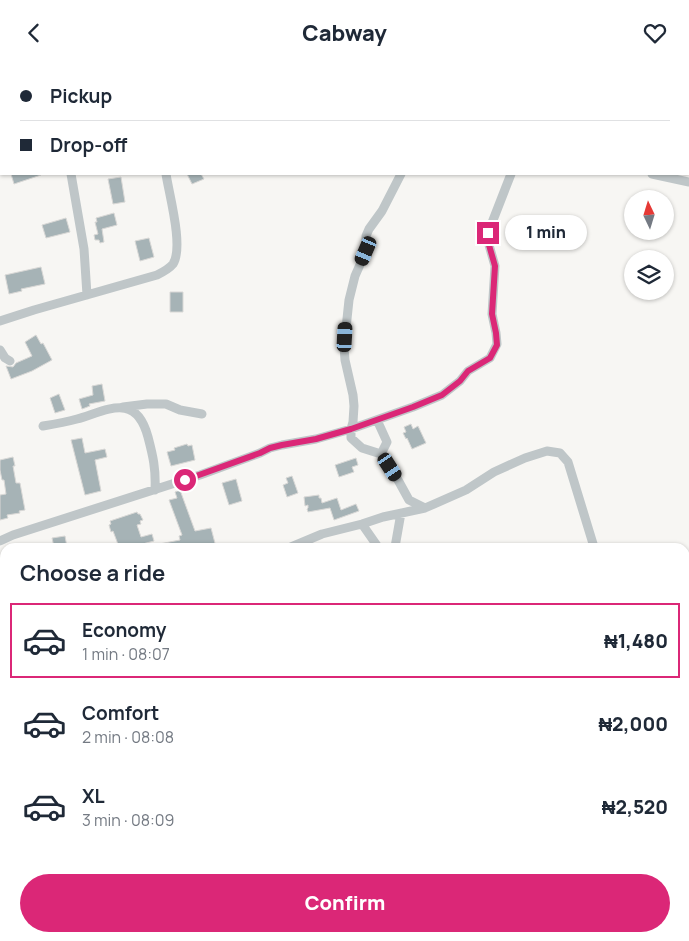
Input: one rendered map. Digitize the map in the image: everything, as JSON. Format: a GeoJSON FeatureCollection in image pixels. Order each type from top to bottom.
{"type":"FeatureCollection","features":[{"type":"Feature","properties":{"kind":"street"},"geometry":{"type":"LineString","coordinates":[[71,175],[84,249],[87,295]]}},
{"type":"Feature","properties":{"kind":"street"},"geometry":{"type":"LineString","coordinates":[[0,321],[166,271],[173,264],[178,246],[166,175]]}},
{"type":"Feature","properties":{"kind":"street"},"geometry":{"type":"LineString","coordinates":[[400,175],[382,211],[366,236],[366,251],[355,276],[349,300],[344,347],[353,401],[351,438],[362,448],[382,454],[409,500],[425,508]]}},
{"type":"Feature","properties":{"kind":"street"},"geometry":{"type":"LineString","coordinates":[[0,541],[13,535],[200,475],[270,448],[316,439],[351,429],[442,395],[460,381],[468,371],[490,358],[497,345],[492,314],[495,266],[489,245],[488,233],[511,175]]}},
{"type":"Feature","properties":{"kind":"street"},"geometry":{"type":"LineString","coordinates":[[657,175],[689,182]]}},
{"type":"Feature","properties":{"kind":"street"},"geometry":{"type":"LineString","coordinates":[[0,350],[5,358],[10,361]]}},
{"type":"Feature","properties":{"kind":"street"},"geometry":{"type":"LineString","coordinates":[[43,426],[60,423],[110,408],[147,403],[166,404],[180,410],[202,414]]}},
{"type":"Feature","properties":{"kind":"street"},"geometry":{"type":"LineString","coordinates":[[120,407],[133,412],[141,419],[146,430],[155,464],[155,490]]}},
{"type":"Feature","properties":{"kind":"street"},"geometry":{"type":"LineString","coordinates":[[377,419],[387,442],[382,454]]}},
{"type":"Feature","properties":{"kind":"street"},"geometry":{"type":"LineString","coordinates":[[301,543],[322,534],[383,517],[425,508],[466,491],[494,472],[525,458],[547,451],[560,453],[568,462],[593,543]]}},
{"type":"Feature","properties":{"kind":"street"},"geometry":{"type":"LineString","coordinates":[[396,543],[401,513]]}},
{"type":"Feature","properties":{"kind":"street"},"geometry":{"type":"LineString","coordinates":[[362,524],[375,543]]}},
{"type":"Feature","properties":{"kind":"building"},"geometry":{"type":"Polygon","coordinates":[[[11,175],[41,175],[14,184],[11,175]]]}},
{"type":"Feature","properties":{"kind":"building"},"geometry":{"type":"Polygon","coordinates":[[[188,175],[202,175],[204,179],[192,184],[188,175]]]}},
{"type":"Feature","properties":{"kind":"building"},"geometry":{"type":"Polygon","coordinates":[[[121,177],[125,202],[113,204],[108,179],[121,177]]]}},
{"type":"Feature","properties":{"kind":"building"},"geometry":{"type":"Polygon","coordinates":[[[114,213],[117,225],[102,229],[104,242],[100,243],[99,240],[95,240],[94,235],[98,234],[96,218],[114,213]]]}},
{"type":"Feature","properties":{"kind":"building"},"geometry":{"type":"Polygon","coordinates":[[[66,218],[70,232],[46,238],[42,225],[66,218]]]}},
{"type":"Feature","properties":{"kind":"building"},"geometry":{"type":"Polygon","coordinates":[[[149,238],[154,257],[140,261],[135,241],[149,238]]]}},
{"type":"Feature","properties":{"kind":"building"},"geometry":{"type":"Polygon","coordinates":[[[41,267],[45,284],[21,289],[22,291],[9,294],[5,275],[41,267]]]}},
{"type":"Feature","properties":{"kind":"building"},"geometry":{"type":"Polygon","coordinates":[[[170,292],[183,292],[183,312],[170,312],[170,292]]]}},
{"type":"Feature","properties":{"kind":"building"},"geometry":{"type":"Polygon","coordinates":[[[36,335],[41,344],[43,343],[52,360],[32,371],[11,379],[6,366],[13,367],[16,363],[32,356],[25,342],[36,335]]]}},
{"type":"Feature","properties":{"kind":"building"},"geometry":{"type":"Polygon","coordinates":[[[102,384],[105,401],[89,404],[90,406],[82,409],[79,399],[93,395],[92,386],[102,384]]]}},
{"type":"Feature","properties":{"kind":"building"},"geometry":{"type":"Polygon","coordinates":[[[59,394],[65,410],[55,413],[50,398],[59,394]]]}},
{"type":"Feature","properties":{"kind":"building"},"geometry":{"type":"Polygon","coordinates":[[[411,424],[413,429],[418,426],[426,443],[412,449],[403,433],[406,432],[404,427],[411,424]]]}},
{"type":"Feature","properties":{"kind":"building"},"geometry":{"type":"Polygon","coordinates":[[[82,438],[85,453],[105,449],[107,457],[95,460],[101,491],[85,495],[71,440],[82,438]]]}},
{"type":"Feature","properties":{"kind":"building"},"geometry":{"type":"Polygon","coordinates":[[[187,444],[188,446],[192,445],[195,460],[171,466],[167,452],[187,444]]]}},
{"type":"Feature","properties":{"kind":"building"},"geometry":{"type":"Polygon","coordinates":[[[13,457],[16,483],[20,483],[25,510],[19,511],[20,513],[7,515],[8,518],[0,520],[0,495],[6,494],[0,470],[0,460],[13,457]]]}},
{"type":"Feature","properties":{"kind":"building"},"geometry":{"type":"Polygon","coordinates":[[[356,458],[358,465],[352,467],[354,472],[339,477],[335,465],[356,458]]]}},
{"type":"Feature","properties":{"kind":"building"},"geometry":{"type":"Polygon","coordinates":[[[292,476],[298,493],[287,497],[283,485],[288,483],[286,478],[292,476]]]}},
{"type":"Feature","properties":{"kind":"building"},"geometry":{"type":"Polygon","coordinates":[[[236,479],[242,501],[229,505],[222,483],[236,479]]]}},
{"type":"Feature","properties":{"kind":"building"},"geometry":{"type":"Polygon","coordinates":[[[180,490],[195,531],[211,528],[215,543],[164,543],[180,540],[179,536],[182,535],[169,500],[177,498],[175,492],[180,490]]]}},
{"type":"Feature","properties":{"kind":"building"},"geometry":{"type":"Polygon","coordinates":[[[319,495],[322,503],[337,498],[341,510],[356,504],[359,511],[334,520],[330,508],[308,512],[308,505],[305,506],[304,497],[319,495]]]}},
{"type":"Feature","properties":{"kind":"building"},"geometry":{"type":"Polygon","coordinates":[[[137,512],[143,520],[140,521],[141,524],[137,525],[141,537],[152,534],[154,541],[146,543],[118,543],[113,531],[111,532],[110,521],[137,512]]]}},
{"type":"Feature","properties":{"kind":"building"},"geometry":{"type":"Polygon","coordinates":[[[65,536],[66,543],[53,543],[52,538],[65,536]]]}},
{"type":"Feature","properties":{"kind":"route"},"geometry":{"type":"LineString","coordinates":[[185,480],[270,448],[316,439],[351,429],[413,407],[442,395],[460,381],[468,371],[490,358],[497,345],[492,314],[495,266],[489,245],[488,233]]}}]}
